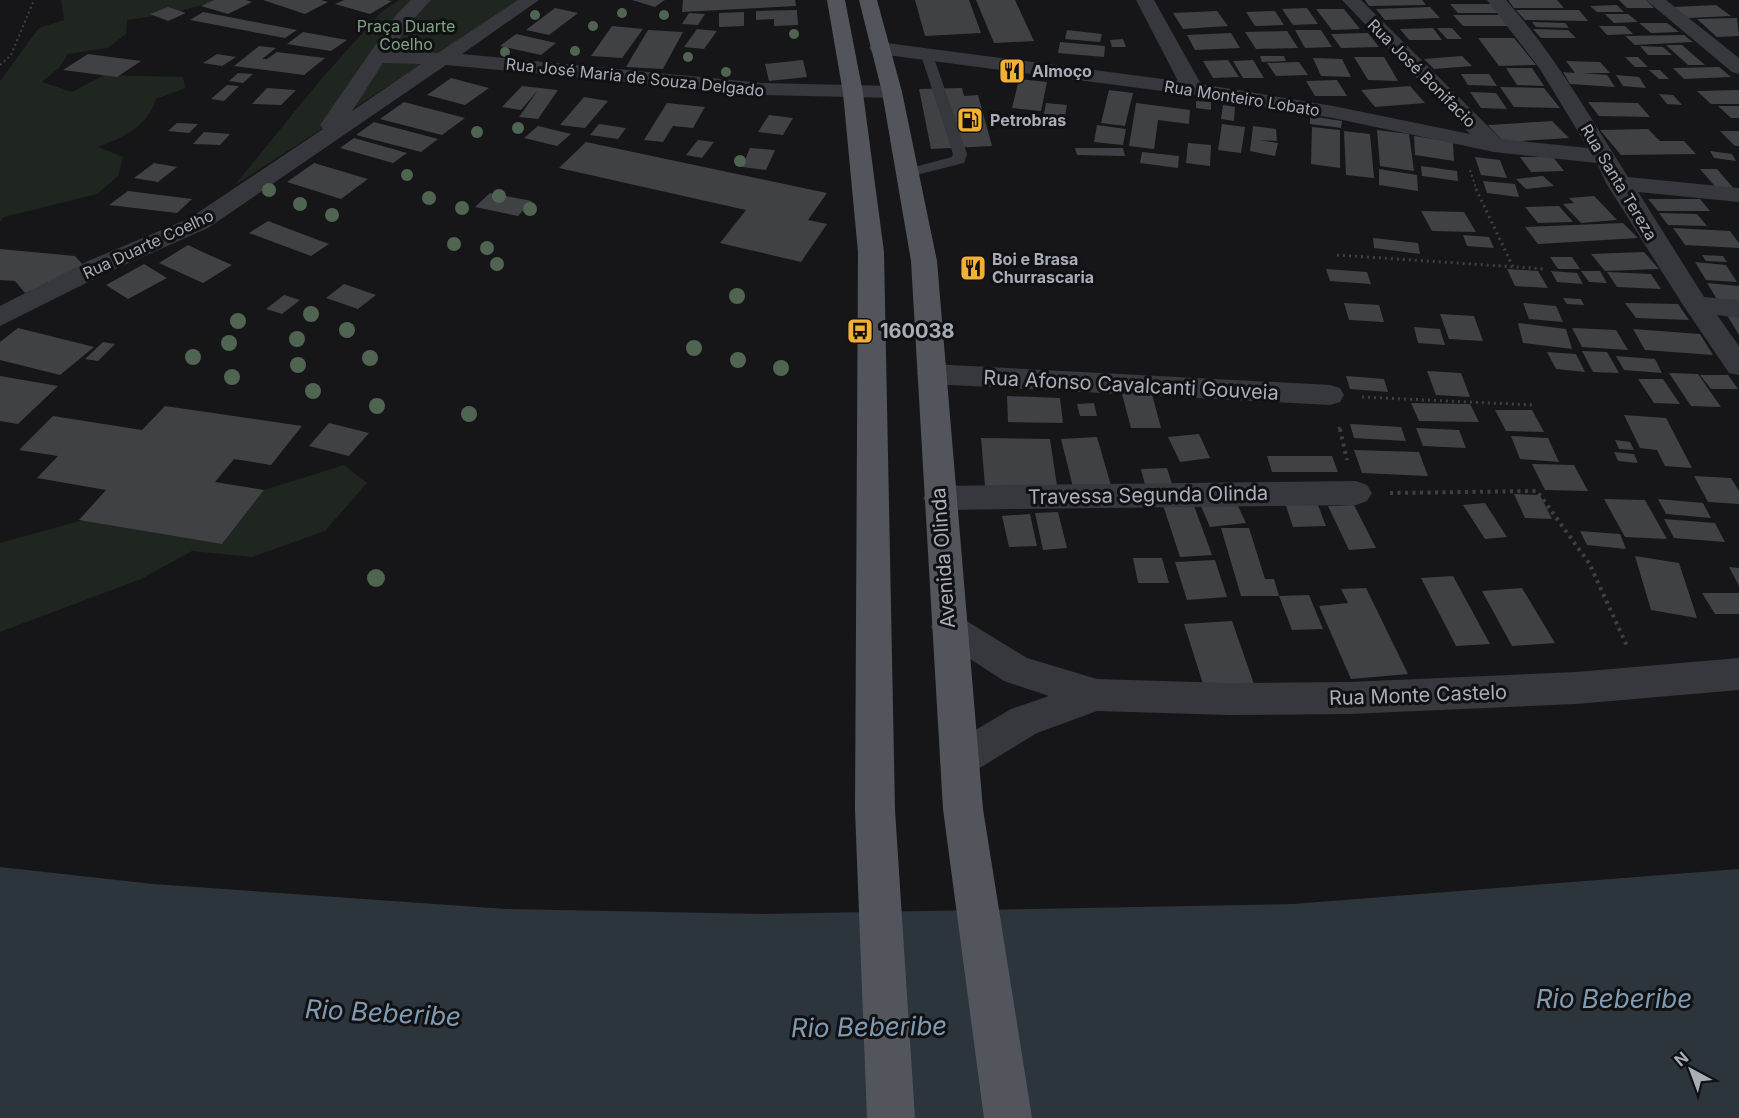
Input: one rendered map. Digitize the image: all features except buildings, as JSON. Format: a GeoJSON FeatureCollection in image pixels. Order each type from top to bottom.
{"type":"FeatureCollection","features":[{"type":"Feature","properties":{"kind":"main road"},"geometry":{"type":"LineString","coordinates":[[836,0],[853,93],[871,252],[875,810],[891,1118]]}},
{"type":"Feature","properties":{"kind":"main road","name":"Avenida Olinda"},"geometry":{"type":"LineString","coordinates":[[868,0],[892,92],[924,261],[948,627],[963,809],[1008,1118]]}},
{"type":"Feature","properties":{"kind":"street","name":"Rua Duarte Coelho"},"geometry":{"type":"LineString","coordinates":[[320,141],[413,6],[422,0]]}},
{"type":"Feature","properties":{"kind":"street","name":"Rua Duarte Coelho"},"geometry":{"type":"LineString","coordinates":[[0,318],[97,267],[199,223],[441,57],[530,0]]}},
{"type":"Feature","properties":{"kind":"street"},"geometry":{"type":"LineString","coordinates":[[1145,0],[1193,89]]}},
{"type":"Feature","properties":{"kind":"street","name":"Rua José Bonifacio"},"geometry":{"type":"LineString","coordinates":[[1351,0],[1494,145]]}},
{"type":"Feature","properties":{"kind":"street","name":"Rua Santa Tereza"},"geometry":{"type":"LineString","coordinates":[[1496,0],[1524,32],[1550,69],[1618,183],[1696,305],[1739,366]]}},
{"type":"Feature","properties":{"kind":"street"},"geometry":{"type":"LineString","coordinates":[[1655,0],[1739,68]]}},
{"type":"Feature","properties":{"kind":"street","name":"Rua Monteiro Lobato"},"geometry":{"type":"LineString","coordinates":[[879,48],[1193,89],[1332,112],[1494,145],[1605,158]]}},
{"type":"Feature","properties":{"kind":"street","name":"Rua José Maria de Souza Delgado"},"geometry":{"type":"LineString","coordinates":[[378,57],[441,57],[708,87],[853,93],[892,92]]}},
{"type":"Feature","properties":{"kind":"street"},"geometry":{"type":"LineString","coordinates":[[1618,183],[1739,195]]}},
{"type":"Feature","properties":{"kind":"street"},"geometry":{"type":"LineString","coordinates":[[1696,305],[1739,309]]}},
{"type":"Feature","properties":{"kind":"street","name":"Rua Afonso Cavalcanti Gouveia"},"geometry":{"type":"LineString","coordinates":[[931,375],[1330,395]]}},
{"type":"Feature","properties":{"kind":"street","name":"Travessa Segunda Olinda"},"geometry":{"type":"LineString","coordinates":[[939,498],[1356,493]]}},
{"type":"Feature","properties":{"kind":"street","name":"Rua Monte Castelo"},"geometry":{"type":"LineString","coordinates":[[948,627],[1017,670],[1096,695],[1228,699],[1349,698],[1576,688],[1739,674]]}},
{"type":"Feature","properties":{"kind":"street","name":"Rua Monte Castelo"},"geometry":{"type":"LineString","coordinates":[[959,760],[1024,721],[1096,695]]}},
{"type":"Feature","properties":{"kind":"lane"},"geometry":{"type":"LineString","coordinates":[[908,173],[951,164],[959,160],[960,154],[927,55]]}},
{"type":"Feature","properties":{"kind":"path"},"geometry":{"type":"LineString","coordinates":[[0,66],[11,55],[34,0]]}},
{"type":"Feature","properties":{"kind":"path"},"geometry":{"type":"LineString","coordinates":[[1459,138],[1481,204],[1514,267]]}},
{"type":"Feature","properties":{"kind":"path"},"geometry":{"type":"LineString","coordinates":[[1337,255],[1546,269]]}},
{"type":"Feature","properties":{"kind":"path"},"geometry":{"type":"LineString","coordinates":[[1533,405],[1330,395],[1356,493],[1538,491],[1589,563],[1644,683]]}},
{"type":"Feature","properties":{"kind":"green space"},"geometry":{"type":"Polygon","coordinates":[[[61,0],[221,0],[168,14],[127,20],[126,34],[108,48],[68,54],[59,68],[42,82],[72,92],[104,75],[183,77],[185,88],[156,99],[141,124],[125,135],[98,147],[123,157],[118,176],[97,194],[4,217],[0,222],[0,81],[39,28],[64,20],[61,0]]]}},
{"type":"Feature","properties":{"kind":"green space","name":"Praça Duarte Coelho"},"geometry":{"type":"Polygon","coordinates":[[[399,0],[521,0],[235,185],[317,84],[380,13],[399,0]]]}},
{"type":"Feature","properties":{"kind":"green space"},"geometry":{"type":"Polygon","coordinates":[[[344,465],[367,483],[325,531],[252,557],[192,551],[141,579],[0,632],[0,543],[94,517],[222,544],[264,490],[344,465]]]}},
{"type":"Feature","properties":{"kind":"water","name":"Rio Beberibe"},"geometry":{"type":"Polygon","coordinates":[[[0,867],[153,884],[506,909],[763,914],[1293,904],[1739,869],[1739,1118],[0,1118],[0,867]]]}},
{"type":"Feature","properties":{"kind":"place","name":"Almoço"},"geometry":{"type":"Point","coordinates":[1012,71]}},
{"type":"Feature","properties":{"kind":"place","name":"Petrobras"},"geometry":{"type":"Point","coordinates":[970,120]}},
{"type":"Feature","properties":{"kind":"place","name":"Boi e Brasa Churrascaria"},"geometry":{"type":"Point","coordinates":[973,268]}},
{"type":"Feature","properties":{"kind":"place","name":"160038"},"geometry":{"type":"Point","coordinates":[860,331]}}]}
